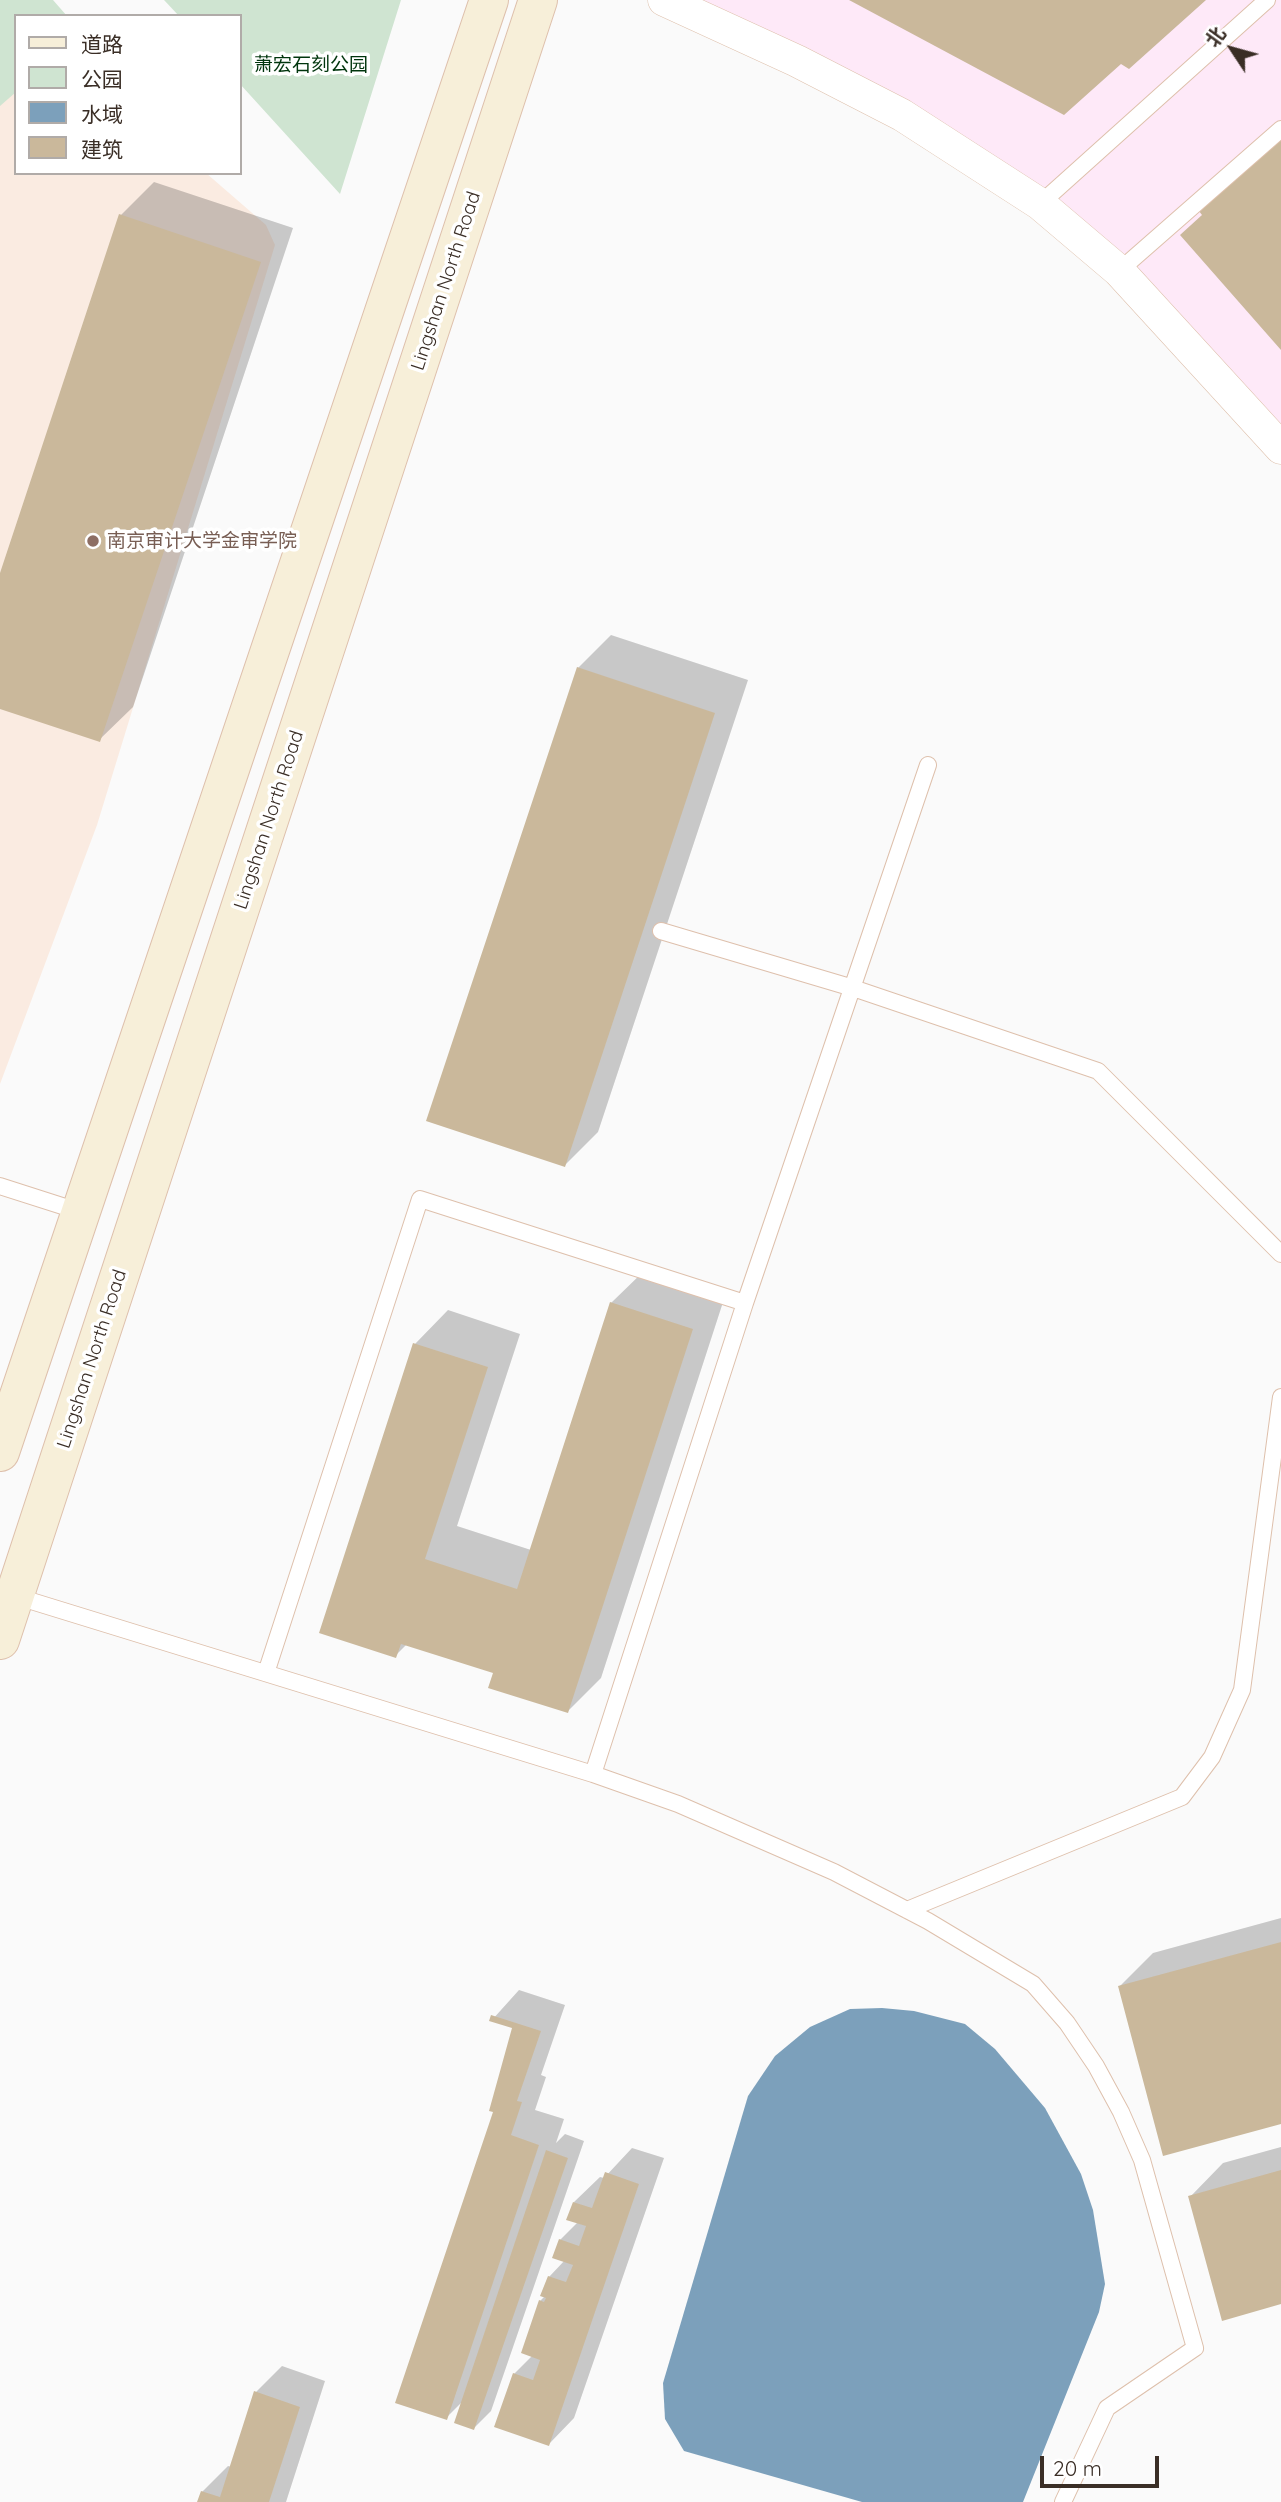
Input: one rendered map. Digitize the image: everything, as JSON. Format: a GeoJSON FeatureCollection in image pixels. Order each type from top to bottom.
{"type":"FeatureCollection","features":[{"type":"Feature","properties":{"kind":"street"},"geometry":{"type":"LineString","coordinates":[[0,1452],[489,0]]}},
{"type":"Feature","properties":{"kind":"street","name":"Lingshan North Road"},"geometry":{"type":"LineString","coordinates":[[0,1640],[538,0]]}},
{"type":"Feature","properties":{"kind":"street"},"geometry":{"type":"LineString","coordinates":[[664,0],[797,61],[902,115],[1040,204],[1119,271],[1281,448]]}},
{"type":"Feature","properties":{"kind":"lane"},"geometry":{"type":"LineString","coordinates":[[1040,204],[1267,0]]}},
{"type":"Feature","properties":{"kind":"lane"},"geometry":{"type":"LineString","coordinates":[[1119,271],[1281,129]]}},
{"type":"Feature","properties":{"kind":"lane"},"geometry":{"type":"LineString","coordinates":[[593,1774],[746,1303],[928,765]]}},
{"type":"Feature","properties":{"kind":"lane"},"geometry":{"type":"LineString","coordinates":[[661,931],[853,988],[1098,1071],[1281,1254]]}},
{"type":"Feature","properties":{"kind":"lane"},"geometry":{"type":"LineString","coordinates":[[0,1186],[81,1212]]}},
{"type":"Feature","properties":{"kind":"lane"},"geometry":{"type":"LineString","coordinates":[[266,1673],[420,1199],[746,1303]]}},
{"type":"Feature","properties":{"kind":"lane"},"geometry":{"type":"LineString","coordinates":[[907,1910],[1182,1797],[1212,1757],[1241,1690],[1281,1396]]}},
{"type":"Feature","properties":{"kind":"lane"},"geometry":{"type":"LineString","coordinates":[[15,1596],[593,1774],[757,1836],[907,1910],[1032,1984],[1067,2023],[1096,2066],[1121,2112],[1142,2160],[1195,2348],[1107,2408],[1063,2502]]}},
{"type":"Feature","properties":{"kind":"shaded area","name":"南京审计大学金审学院"},"geometry":{"type":"Polygon","coordinates":[[[0,0],[14,14],[14,175],[208,175],[266,225],[275,245],[97,825],[0,1084],[0,0]]]}},
{"type":"Feature","properties":{"kind":"shaded area"},"geometry":{"type":"Polygon","coordinates":[[[687,0],[1281,0],[1281,448],[1088,241],[687,0]]]}},
{"type":"Feature","properties":{"kind":"green space"},"geometry":{"type":"Polygon","coordinates":[[[0,0],[53,0],[65,14],[14,14],[14,94],[0,106],[0,0]]]}},
{"type":"Feature","properties":{"kind":"green space","name":"萧宏石刻公园"},"geometry":{"type":"Polygon","coordinates":[[[164,0],[401,0],[340,194],[242,86],[242,14],[177,14],[164,0]]]}},
{"type":"Feature","properties":{"kind":"water"},"geometry":{"type":"Polygon","coordinates":[[[850,2009],[914,2011],[965,2024],[995,2049],[1045,2108],[1081,2174],[1093,2210],[1105,2284],[1099,2312],[1023,2502],[862,2502],[684,2451],[665,2419],[663,2383],[748,2096],[775,2056],[810,2027],[850,2009]]]}},
{"type":"Feature","properties":{"kind":"building"},"geometry":{"type":"Polygon","coordinates":[[[849,0],[1206,0],[1129,69],[1121,64],[1064,115],[849,0]]]}},
{"type":"Feature","properties":{"kind":"building"},"geometry":{"type":"Polygon","coordinates":[[[1281,138],[1281,350],[1180,235],[1202,215],[1199,211],[1281,138]]]}},
{"type":"Feature","properties":{"kind":"building"},"geometry":{"type":"Polygon","coordinates":[[[119,214],[261,262],[100,742],[0,709],[0,573],[119,214]]]}},
{"type":"Feature","properties":{"kind":"building"},"geometry":{"type":"Polygon","coordinates":[[[577,667],[715,713],[565,1167],[426,1121],[577,667]]]}},
{"type":"Feature","properties":{"kind":"building"},"geometry":{"type":"Polygon","coordinates":[[[610,1302],[693,1329],[568,1713],[488,1688],[493,1673],[401,1644],[396,1658],[319,1633],[413,1343],[488,1367],[425,1559],[517,1589],[610,1302]]]}},
{"type":"Feature","properties":{"kind":"building"},"geometry":{"type":"Polygon","coordinates":[[[1281,1942],[1281,2124],[1163,2156],[1118,1986],[1281,1942]]]}},
{"type":"Feature","properties":{"kind":"building"},"geometry":{"type":"Polygon","coordinates":[[[491,2015],[541,2031],[517,2101],[522,2102],[511,2135],[539,2145],[447,2420],[395,2403],[493,2112],[489,2111],[512,2028],[489,2021],[491,2015]]]}},
{"type":"Feature","properties":{"kind":"building"},"geometry":{"type":"Polygon","coordinates":[[[546,2150],[568,2158],[474,2430],[454,2423],[546,2150]]]}},
{"type":"Feature","properties":{"kind":"building"},"geometry":{"type":"Polygon","coordinates":[[[1281,2170],[1281,2304],[1222,2321],[1188,2196],[1281,2170]]]}},
{"type":"Feature","properties":{"kind":"building"},"geometry":{"type":"Polygon","coordinates":[[[605,2172],[639,2184],[549,2446],[494,2427],[513,2373],[533,2380],[540,2360],[521,2353],[539,2300],[544,2302],[546,2298],[540,2296],[548,2276],[566,2282],[573,2265],[552,2258],[559,2239],[579,2246],[586,2226],[566,2220],[573,2202],[592,2208],[605,2172]]]}},
{"type":"Feature","properties":{"kind":"building"},"geometry":{"type":"Polygon","coordinates":[[[254,2391],[300,2407],[269,2502],[197,2502],[201,2491],[220,2497],[254,2391]]]}},
{"type":"Feature","properties":{"kind":"place","name":"南京审计大学金审学院"},"geometry":{"type":"Point","coordinates":[93,541]}}]}
